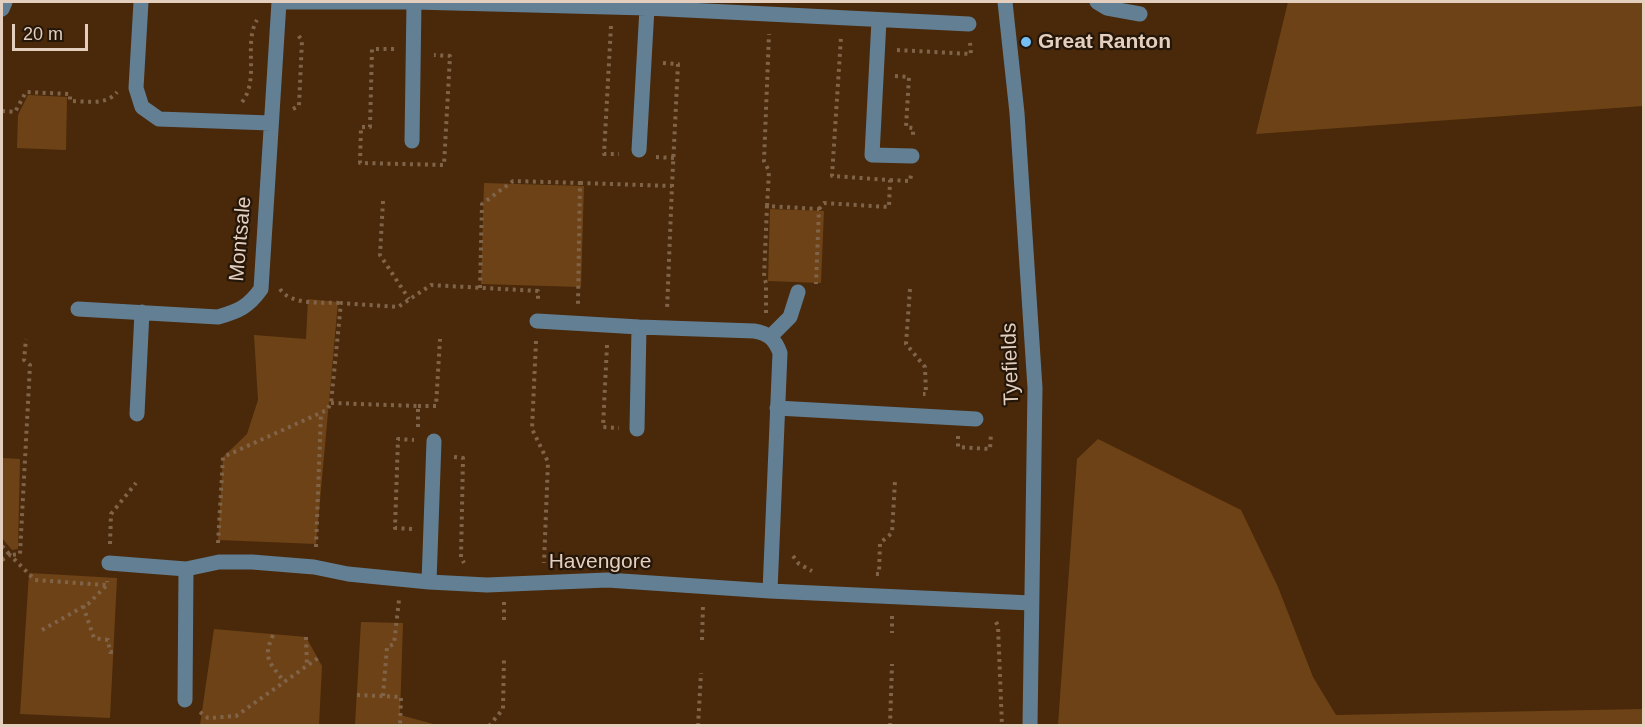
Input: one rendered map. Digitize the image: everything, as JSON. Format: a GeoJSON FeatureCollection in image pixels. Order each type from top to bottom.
{"type":"FeatureCollection","features":[{"type":"Feature","properties":{"kind":"street"},"geometry":{"type":"LineString","coordinates":[[2,9],[5,2]]}},
{"type":"Feature","properties":{"kind":"street"},"geometry":{"type":"LineString","coordinates":[[141,2],[136,88],[142,107],[159,119],[270,123]]}},
{"type":"Feature","properties":{"kind":"street"},"geometry":{"type":"LineString","coordinates":[[279,2],[414,2],[647,8],[969,24]]}},
{"type":"Feature","properties":{"kind":"street","name":"Montsale"},"geometry":{"type":"LineString","coordinates":[[78,309],[218,317],[236,312],[251,303],[261,289],[279,2]]}},
{"type":"Feature","properties":{"kind":"street"},"geometry":{"type":"LineString","coordinates":[[412,141],[414,2]]}},
{"type":"Feature","properties":{"kind":"street","name":"Tyefields"},"geometry":{"type":"LineString","coordinates":[[1005,2],[1017,113],[1035,388],[1030,726]]}},
{"type":"Feature","properties":{"kind":"street"},"geometry":{"type":"LineString","coordinates":[[1097,2],[1107,8],[1140,14]]}},
{"type":"Feature","properties":{"kind":"street"},"geometry":{"type":"LineString","coordinates":[[639,150],[647,8]]}},
{"type":"Feature","properties":{"kind":"street"},"geometry":{"type":"LineString","coordinates":[[879,20],[872,155],[912,156]]}},
{"type":"Feature","properties":{"kind":"street"},"geometry":{"type":"LineString","coordinates":[[771,337],[790,317],[798,292]]}},
{"type":"Feature","properties":{"kind":"street"},"geometry":{"type":"LineString","coordinates":[[137,414],[142,312]]}},
{"type":"Feature","properties":{"kind":"street"},"geometry":{"type":"LineString","coordinates":[[537,321],[754,331],[763,332],[771,337],[780,353],[771,591]]}},
{"type":"Feature","properties":{"kind":"street"},"geometry":{"type":"LineString","coordinates":[[637,429],[639,327]]}},
{"type":"Feature","properties":{"kind":"street"},"geometry":{"type":"LineString","coordinates":[[777,408],[976,419]]}},
{"type":"Feature","properties":{"kind":"street"},"geometry":{"type":"LineString","coordinates":[[429,582],[434,441]]}},
{"type":"Feature","properties":{"kind":"street","name":"Havengore"},"geometry":{"type":"LineString","coordinates":[[109,556],[186,569],[219,562],[252,562],[314,567],[348,574],[429,582],[487,585],[607,580],[771,591],[1031,603]]}},
{"type":"Feature","properties":{"kind":"street"},"geometry":{"type":"LineString","coordinates":[[185,700],[186,569]]}},
{"type":"Feature","properties":{"kind":"path"},"geometry":{"type":"LineString","coordinates":[[236,107],[246,97],[249,90],[252,28],[260,15]]}},
{"type":"Feature","properties":{"kind":"path"},"geometry":{"type":"LineString","coordinates":[[767,206],[769,171],[764,161],[769,26]]}},
{"type":"Feature","properties":{"kind":"path"},"geometry":{"type":"LineString","coordinates":[[841,31],[832,176],[910,181],[913,128],[906,127],[909,77],[891,76]]}},
{"type":"Feature","properties":{"kind":"path"},"geometry":{"type":"LineString","coordinates":[[892,50],[971,54]]}},
{"type":"Feature","properties":{"kind":"path"},"geometry":{"type":"LineString","coordinates":[[659,63],[678,64],[667,311]]}},
{"type":"Feature","properties":{"kind":"path"},"geometry":{"type":"LineString","coordinates":[[2,111],[15,112],[26,92],[70,94],[70,101],[93,102],[105,101],[113,97],[120,88]]}},
{"type":"Feature","properties":{"kind":"path"},"geometry":{"type":"LineString","coordinates":[[819,209],[824,203],[889,207],[890,180]]}},
{"type":"Feature","properties":{"kind":"path"},"geometry":{"type":"LineString","coordinates":[[480,288],[482,204],[513,181],[672,186]]}},
{"type":"Feature","properties":{"kind":"path"},"geometry":{"type":"LineString","coordinates":[[578,308],[580,183]]}},
{"type":"Feature","properties":{"kind":"path"},"geometry":{"type":"LineString","coordinates":[[383,201],[380,255],[409,299]]}},
{"type":"Feature","properties":{"kind":"path"},"geometry":{"type":"LineString","coordinates":[[219,562],[218,540],[223,457],[327,410],[333,399],[341,303],[398,307],[431,285],[538,291],[532,429],[548,462],[544,569]]}},
{"type":"Feature","properties":{"kind":"path"},"geometry":{"type":"LineString","coordinates":[[2,560],[10,555],[20,554],[30,365],[24,360],[26,339]]}},
{"type":"Feature","properties":{"kind":"path"},"geometry":{"type":"LineString","coordinates":[[331,403],[436,406],[440,339]]}},
{"type":"Feature","properties":{"kind":"path"},"geometry":{"type":"LineString","coordinates":[[536,340],[548,341]]}},
{"type":"Feature","properties":{"kind":"path"},"geometry":{"type":"LineString","coordinates":[[596,343],[608,344],[603,427],[637,429]]}},
{"type":"Feature","properties":{"kind":"path"},"geometry":{"type":"LineString","coordinates":[[417,530],[395,528],[398,439],[418,440],[418,406]]}},
{"type":"Feature","properties":{"kind":"path"},"geometry":{"type":"LineString","coordinates":[[314,567],[321,413]]}},
{"type":"Feature","properties":{"kind":"path"},"geometry":{"type":"LineString","coordinates":[[958,428],[958,447],[990,449],[991,430],[976,419]]}},
{"type":"Feature","properties":{"kind":"path"},"geometry":{"type":"LineString","coordinates":[[434,441],[439,441],[438,456],[463,458],[461,558],[465,564]]}},
{"type":"Feature","properties":{"kind":"path"},"geometry":{"type":"LineString","coordinates":[[868,574],[879,574],[880,543],[892,533],[895,481]]}},
{"type":"Feature","properties":{"kind":"path"},"geometry":{"type":"LineString","coordinates":[[109,556],[111,514],[136,483]]}},
{"type":"Feature","properties":{"kind":"path"},"geometry":{"type":"LineString","coordinates":[[2,546],[35,580],[107,585],[83,606],[42,630]]}},
{"type":"Feature","properties":{"kind":"path"},"geometry":{"type":"LineString","coordinates":[[790,549],[799,564],[814,572]]}},
{"type":"Feature","properties":{"kind":"path"},"geometry":{"type":"LineString","coordinates":[[383,696],[387,647],[394,644],[399,596],[403,597]]}},
{"type":"Feature","properties":{"kind":"path"},"geometry":{"type":"LineString","coordinates":[[504,622],[504,599],[512,600]]}},
{"type":"Feature","properties":{"kind":"path"},"geometry":{"type":"LineString","coordinates":[[702,640],[703,602]]}},
{"type":"Feature","properties":{"kind":"path"},"geometry":{"type":"LineString","coordinates":[[83,606],[94,638],[108,640],[110,652],[113,652]]}},
{"type":"Feature","properties":{"kind":"path"},"geometry":{"type":"LineString","coordinates":[[892,609],[892,633]]}},
{"type":"Feature","properties":{"kind":"path"},"geometry":{"type":"LineString","coordinates":[[994,620],[998,626],[1002,726]]}},
{"type":"Feature","properties":{"kind":"path"},"geometry":{"type":"LineString","coordinates":[[273,635],[267,650],[267,657],[284,682]]}},
{"type":"Feature","properties":{"kind":"path"},"geometry":{"type":"LineString","coordinates":[[306,637],[307,666]]}},
{"type":"Feature","properties":{"kind":"path"},"geometry":{"type":"LineString","coordinates":[[185,700],[208,718],[236,716],[318,658]]}},
{"type":"Feature","properties":{"kind":"path"},"geometry":{"type":"LineString","coordinates":[[489,726],[502,709],[504,658]]}},
{"type":"Feature","properties":{"kind":"path"},"geometry":{"type":"LineString","coordinates":[[890,726],[892,664]]}},
{"type":"Feature","properties":{"kind":"path"},"geometry":{"type":"LineString","coordinates":[[698,726],[701,674]]}},
{"type":"Feature","properties":{"kind":"path"},"geometry":{"type":"LineString","coordinates":[[357,695],[401,697],[400,726]]}},
{"type":"Feature","properties":{"kind":"shaded area"},"geometry":{"type":"Polygon","coordinates":[[[1288,2],[1643,2],[1643,106],[1256,134],[1288,2]]]}},
{"type":"Feature","properties":{"kind":"shaded area"},"geometry":{"type":"Polygon","coordinates":[[[28,95],[67,97],[66,150],[17,148],[18,115],[28,95]]]}},
{"type":"Feature","properties":{"kind":"shaded area"},"geometry":{"type":"Polygon","coordinates":[[[484,183],[584,186],[581,287],[481,284],[484,183]]]}},
{"type":"Feature","properties":{"kind":"shaded area"},"geometry":{"type":"Polygon","coordinates":[[[770,209],[824,211],[821,283],[768,281],[770,209]]]}},
{"type":"Feature","properties":{"kind":"shaded area"},"geometry":{"type":"Polygon","coordinates":[[[308,299],[338,302],[316,544],[218,540],[223,457],[247,434],[258,400],[254,335],[306,339],[308,299]]]}},
{"type":"Feature","properties":{"kind":"shaded area"},"geometry":{"type":"Polygon","coordinates":[[[1098,439],[1241,510],[1278,587],[1313,677],[1336,715],[1643,709],[1643,725],[1058,725],[1077,459],[1098,439]]]}},
{"type":"Feature","properties":{"kind":"shaded area"},"geometry":{"type":"Polygon","coordinates":[[[2,458],[20,459],[18,549],[12,550],[2,538],[2,458]]]}},
{"type":"Feature","properties":{"kind":"shaded area"},"geometry":{"type":"Polygon","coordinates":[[[29,573],[117,578],[110,718],[20,714],[29,573]]]}},
{"type":"Feature","properties":{"kind":"shaded area"},"geometry":{"type":"Polygon","coordinates":[[[361,622],[403,623],[400,715],[437,725],[355,725],[361,622]]]}},
{"type":"Feature","properties":{"kind":"shaded area"},"geometry":{"type":"Polygon","coordinates":[[[214,629],[306,637],[322,666],[319,725],[200,725],[214,629]]]}},
{"type":"Feature","properties":{"kind":"place","name":"Great Ranton"},"geometry":{"type":"Point","coordinates":[1026,42]}}]}
